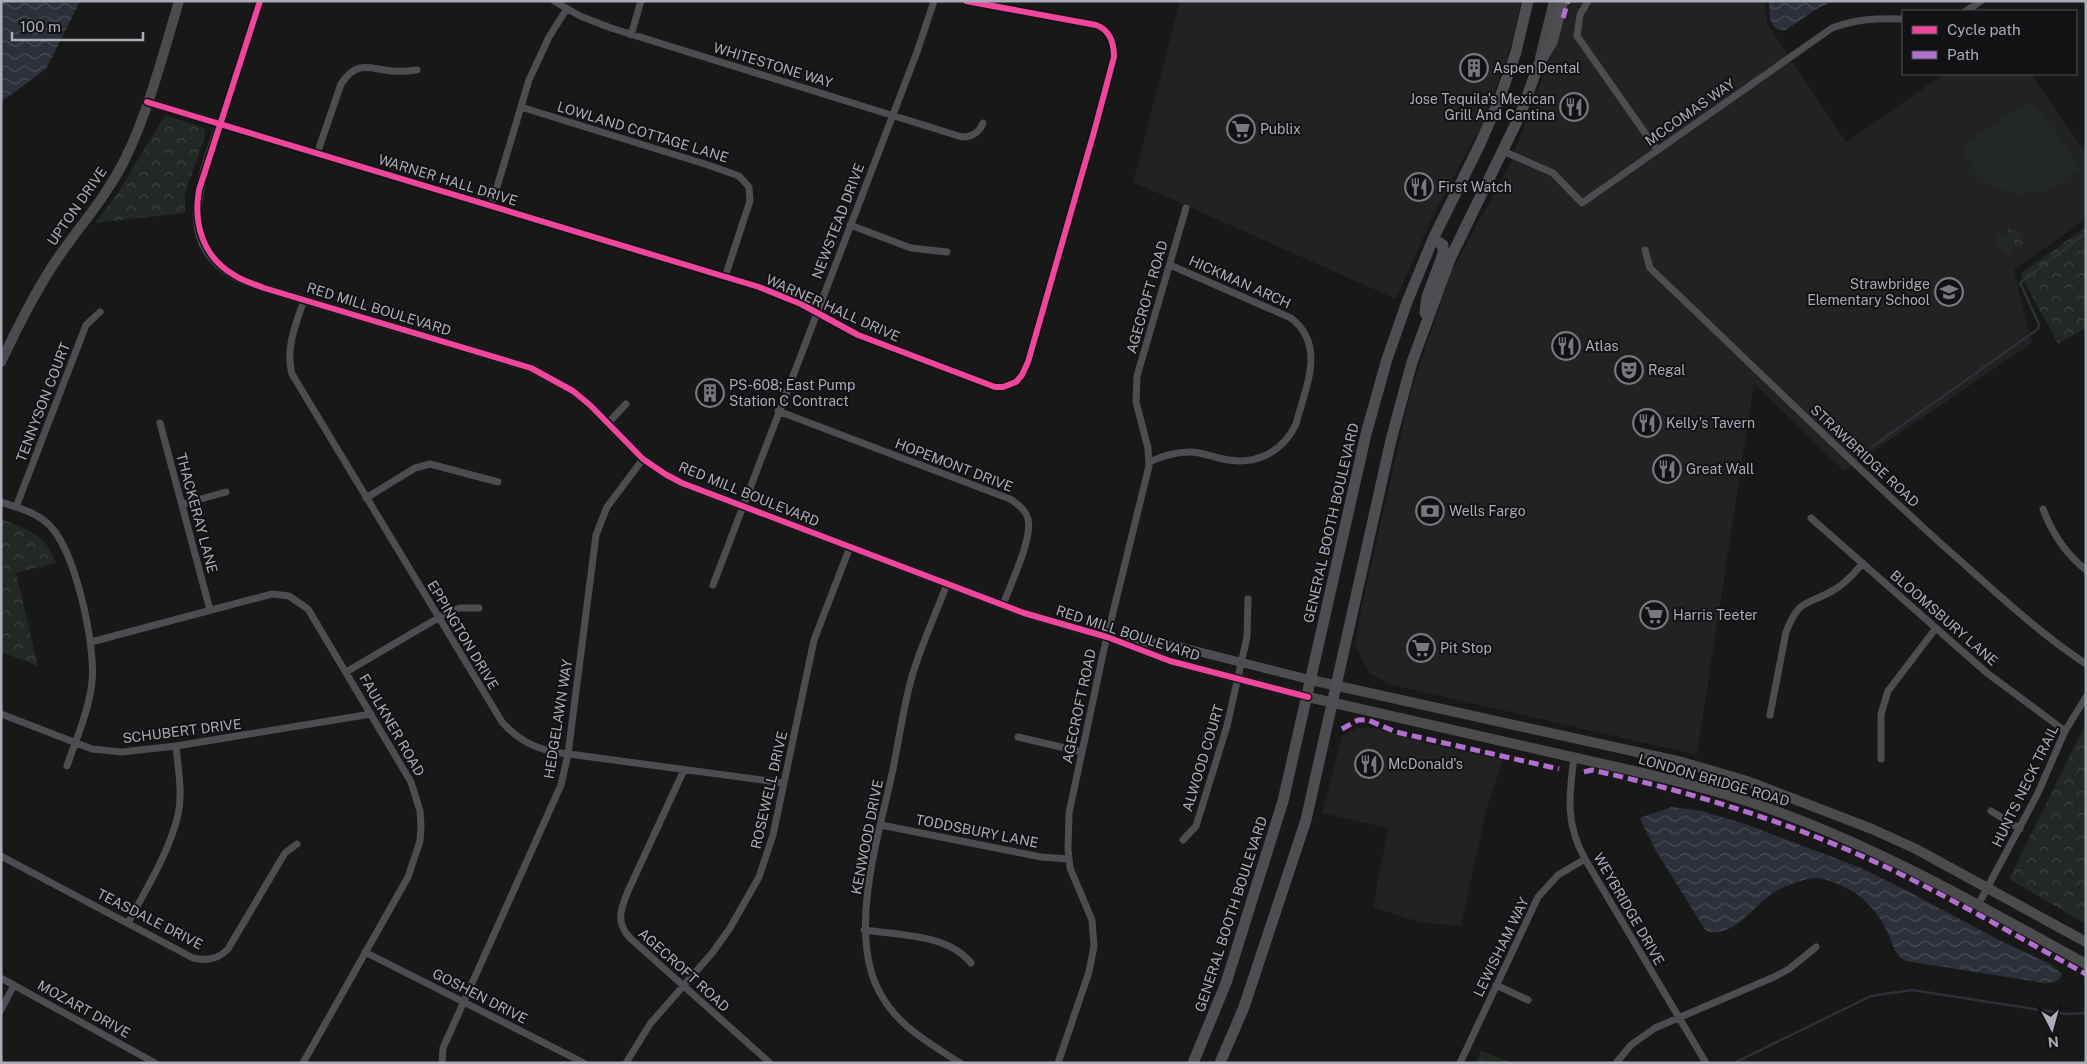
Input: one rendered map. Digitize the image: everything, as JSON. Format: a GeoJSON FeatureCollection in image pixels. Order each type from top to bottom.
{"type":"FeatureCollection","features":[{"type":"Feature","properties":{"kind":"highway","name":"GENERAL BOOTH BOULEVARD"},"geometry":{"type":"LineString","coordinates":[[1193,1063],[1226,983],[1283,801],[1312,680],[1366,434],[1397,329],[1433,239],[1493,115],[1516,52],[1528,1]]}},
{"type":"Feature","properties":{"kind":"highway"},"geometry":{"type":"LineString","coordinates":[[1220,1063],[1244,1007],[1306,820],[1391,440],[1412,362],[1450,258],[1521,113],[1538,66],[1552,42],[1563,1]]}},
{"type":"Feature","properties":{"kind":"highway"},"geometry":{"type":"LineString","coordinates":[[1424,330],[1426,296],[1443,254],[1443,245],[1433,239]]}},
{"type":"Feature","properties":{"kind":"main road","name":"UPTON DRIVE"},"geometry":{"type":"LineString","coordinates":[[1,362],[34,295],[70,241],[103,197],[132,145],[178,1]]}},
{"type":"Feature","properties":{"kind":"main road"},"geometry":{"type":"LineString","coordinates":[[1538,66],[1554,1]]}},
{"type":"Feature","properties":{"kind":"main road","name":"LONDON BRIDGE ROAD"},"geometry":{"type":"LineString","coordinates":[[1312,680],[1682,762],[1746,781],[1872,829],[1916,849],[2086,942]]}},
{"type":"Feature","properties":{"kind":"main road","name":"LONDON BRIDGE ROAD"},"geometry":{"type":"LineString","coordinates":[[1308,697],[1691,785],[1775,811],[1874,850],[1909,867],[2086,964]]}},
{"type":"Feature","properties":{"kind":"street","name":"RED MILL BOULEVARD"},"geometry":{"type":"LineString","coordinates":[[260,1],[197,202],[196,214],[202,239],[216,260],[236,276],[264,288],[531,368],[573,392],[590,405],[643,459],[682,483],[1003,605],[1106,637],[1170,661],[1308,697]]}},
{"type":"Feature","properties":{"kind":"street","name":"WHITESTONE WAY"},"geometry":{"type":"LineString","coordinates":[[554,1],[566,10],[631,35],[962,137],[979,131],[983,123]]}},
{"type":"Feature","properties":{"kind":"street"},"geometry":{"type":"LineString","coordinates":[[631,35],[641,1]]}},
{"type":"Feature","properties":{"kind":"street","name":"NEWSTEAD DRIVE"},"geometry":{"type":"LineString","coordinates":[[713,585],[917,52],[934,1]]}},
{"type":"Feature","properties":{"kind":"street","name":"WARNER HALL DRIVE"},"geometry":{"type":"LineString","coordinates":[[147,102],[759,287],[817,312],[858,335],[995,387],[1010,386],[1022,375],[1030,353],[1094,132],[1114,56],[1114,48],[1108,34],[1103,28],[1096,25],[966,1]]}},
{"type":"Feature","properties":{"kind":"street"},"geometry":{"type":"LineString","coordinates":[[1588,1],[1580,15],[1577,36],[1657,150]]}},
{"type":"Feature","properties":{"kind":"street"},"geometry":{"type":"LineString","coordinates":[[1968,10],[1981,1]]}},
{"type":"Feature","properties":{"kind":"street"},"geometry":{"type":"LineString","coordinates":[[491,207],[521,107],[540,56],[566,10]]}},
{"type":"Feature","properties":{"kind":"street","name":"MCCOMAS WAY"},"geometry":{"type":"LineString","coordinates":[[1503,151],[1553,173],[1582,203],[1832,28],[1860,20],[1876,18],[1902,19]]}},
{"type":"Feature","properties":{"kind":"street"},"geometry":{"type":"LineString","coordinates":[[317,154],[341,84],[346,76],[360,67],[375,67],[393,71],[417,70]]}},
{"type":"Feature","properties":{"kind":"street","name":"LOWLAND COTTAGE LANE"},"geometry":{"type":"LineString","coordinates":[[521,107],[708,164],[739,176],[749,187],[750,201],[725,277]]}},
{"type":"Feature","properties":{"kind":"street","name":"AGECROFT ROAD"},"geometry":{"type":"LineString","coordinates":[[1058,1063],[1089,972],[1094,946],[1092,920],[1076,884],[1069,859],[1069,813],[1106,637],[1149,462],[1148,448],[1138,413],[1137,376],[1186,208]]}},
{"type":"Feature","properties":{"kind":"street"},"geometry":{"type":"LineString","coordinates":[[850,225],[911,248],[947,252]]}},
{"type":"Feature","properties":{"kind":"street","name":"STRAWBRIDGE ROAD"},"geometry":{"type":"LineString","coordinates":[[1645,250],[1650,268],[1889,496],[1992,589],[2066,651],[2086,664]]}},
{"type":"Feature","properties":{"kind":"street","name":"HICKMAN ARCH"},"geometry":{"type":"LineString","coordinates":[[1149,462],[1166,455],[1191,452],[1224,460],[1249,461],[1260,459],[1277,450],[1291,434],[1296,424],[1312,360],[1309,340],[1305,332],[1291,318],[1170,265]]}},
{"type":"Feature","properties":{"kind":"street","name":"EPPINGTON DRIVE"},"geometry":{"type":"LineString","coordinates":[[304,300],[290,344],[289,355],[292,374],[502,722],[511,732],[532,746],[568,754],[784,783]]}},
{"type":"Feature","properties":{"kind":"street","name":"TENNYSON COURT"},"geometry":{"type":"LineString","coordinates":[[16,507],[86,324],[100,312]]}},
{"type":"Feature","properties":{"kind":"street"},"geometry":{"type":"LineString","coordinates":[[608,423],[626,404]]}},
{"type":"Feature","properties":{"kind":"street","name":"HOPEMONT DRIVE"},"geometry":{"type":"LineString","coordinates":[[778,411],[1010,499],[1018,504],[1028,518],[1028,537],[1003,605]]}},
{"type":"Feature","properties":{"kind":"street","name":"THACKERAY LANE"},"geometry":{"type":"LineString","coordinates":[[160,423],[210,610]]}},
{"type":"Feature","properties":{"kind":"street","name":"HEDGELAWN WAY"},"geometry":{"type":"LineString","coordinates":[[442,1063],[443,1048],[561,785],[568,754],[596,535],[607,507],[643,459]]}},
{"type":"Feature","properties":{"kind":"street"},"geometry":{"type":"LineString","coordinates":[[366,498],[415,468],[430,464],[498,482]]}},
{"type":"Feature","properties":{"kind":"street"},"geometry":{"type":"LineString","coordinates":[[183,504],[226,492]]}},
{"type":"Feature","properties":{"kind":"street"},"geometry":{"type":"LineString","coordinates":[[1,502],[37,515],[46,522],[62,540],[72,566],[91,642],[93,663],[90,692],[67,766]]}},
{"type":"Feature","properties":{"kind":"street"},"geometry":{"type":"LineString","coordinates":[[2042,509],[2058,541],[2086,570]]}},
{"type":"Feature","properties":{"kind":"street","name":"BLOOMSBURY LANE"},"geometry":{"type":"LineString","coordinates":[[1811,518],[1987,672],[2065,731]]}},
{"type":"Feature","properties":{"kind":"street","name":"ROSEWELL DRIVE"},"geometry":{"type":"LineString","coordinates":[[626,1063],[650,1024],[713,952],[753,890],[767,857],[814,640],[850,547]]}},
{"type":"Feature","properties":{"kind":"street"},"geometry":{"type":"LineString","coordinates":[[1770,715],[1790,620],[1803,605],[1838,588],[1863,563]]}},
{"type":"Feature","properties":{"kind":"street","name":"KENWOOD DRIVE"},"geometry":{"type":"LineString","coordinates":[[947,584],[910,682],[870,877],[864,930],[867,958],[872,976],[886,1004],[918,1036],[960,1063]]}},
{"type":"Feature","properties":{"kind":"street","name":"FAULKNER ROAD"},"geometry":{"type":"LineString","coordinates":[[91,642],[272,594],[289,596],[308,609],[411,782],[416,796],[421,826],[420,841],[408,877],[303,1063]]}},
{"type":"Feature","properties":{"kind":"street","name":"ALWOOD COURT"},"geometry":{"type":"LineString","coordinates":[[1183,840],[1196,826],[1227,726],[1247,637],[1248,598]]}},
{"type":"Feature","properties":{"kind":"street"},"geometry":{"type":"LineString","coordinates":[[346,672],[439,618],[460,608],[479,608]]}},
{"type":"Feature","properties":{"kind":"street"},"geometry":{"type":"LineString","coordinates":[[1881,759],[1881,714],[1888,691],[1936,628]]}},
{"type":"Feature","properties":{"kind":"street","name":"RED MILL BOULEVARD"},"geometry":{"type":"LineString","coordinates":[[1106,637],[1176,646],[1312,680]]}},
{"type":"Feature","properties":{"kind":"street","name":"HUNTS NECK TRAIL"},"geometry":{"type":"LineString","coordinates":[[1978,905],[2037,795],[2065,731],[2086,697]]}},
{"type":"Feature","properties":{"kind":"street","name":"SCHUBERT DRIVE"},"geometry":{"type":"LineString","coordinates":[[1,714],[92,749],[122,752],[176,746],[371,714]]}},
{"type":"Feature","properties":{"kind":"street"},"geometry":{"type":"LineString","coordinates":[[1018,737],[1082,752]]}},
{"type":"Feature","properties":{"kind":"street"},"geometry":{"type":"LineString","coordinates":[[128,923],[162,857],[178,815],[179,783],[176,746]]}},
{"type":"Feature","properties":{"kind":"street","name":"WEYBRIDGE DRIVE"},"geometry":{"type":"LineString","coordinates":[[1574,757],[1568,796],[1576,841],[1706,1063]]}},
{"type":"Feature","properties":{"kind":"street","name":"AGECROFT ROAD"},"geometry":{"type":"LineString","coordinates":[[684,770],[620,911],[622,926],[630,938],[770,1063]]}},
{"type":"Feature","properties":{"kind":"street"},"geometry":{"type":"LineString","coordinates":[[1991,812],[2020,829]]}},
{"type":"Feature","properties":{"kind":"street","name":"TODDSBURY LANE"},"geometry":{"type":"LineString","coordinates":[[882,825],[1041,857],[1069,859]]}},
{"type":"Feature","properties":{"kind":"street","name":"TEASDALE DRIVE"},"geometry":{"type":"LineString","coordinates":[[1,856],[192,958],[201,960],[215,958],[228,949],[285,852],[297,844]]}},
{"type":"Feature","properties":{"kind":"street","name":"LEWISHAM WAY"},"geometry":{"type":"LineString","coordinates":[[1460,1063],[1538,897],[1558,875],[1585,859]]}},
{"type":"Feature","properties":{"kind":"street"},"geometry":{"type":"LineString","coordinates":[[864,930],[947,944],[961,952],[971,963]]}},
{"type":"Feature","properties":{"kind":"street"},"geometry":{"type":"LineString","coordinates":[[1616,1063],[1642,1035],[1678,1017],[1774,977],[1796,964],[1816,947]]}},
{"type":"Feature","properties":{"kind":"street","name":"GOSHEN DRIVE"},"geometry":{"type":"LineString","coordinates":[[365,952],[584,1063]]}},
{"type":"Feature","properties":{"kind":"street","name":"MOZART DRIVE"},"geometry":{"type":"LineString","coordinates":[[1,978],[155,1063]]}},
{"type":"Feature","properties":{"kind":"street"},"geometry":{"type":"LineString","coordinates":[[1,1010],[14,985]]}},
{"type":"Feature","properties":{"kind":"street"},"geometry":{"type":"LineString","coordinates":[[1496,985],[1528,1000]]}},
{"type":"Feature","properties":{"kind":"shaded area"},"geometry":{"type":"Polygon","coordinates":[[[1180,1],[1522,1],[1511,45],[1486,116],[1431,220],[1396,299],[1133,182],[1180,1]]]}},
{"type":"Feature","properties":{"kind":"shaded area"},"geometry":{"type":"Polygon","coordinates":[[[1570,1],[1765,1],[1767,23],[1846,142],[1943,75],[2032,75],[2086,153],[2086,219],[2014,270],[2032,343],[1844,471],[1754,383],[1697,755],[1392,685],[1369,673],[1355,645],[1361,609],[1411,391],[1451,272],[1509,166],[1570,1]]]}},
{"type":"Feature","properties":{"kind":"shaded area"},"geometry":{"type":"Polygon","coordinates":[[[1356,728],[1373,728],[1422,742],[1503,760],[1486,811],[1461,926],[1419,922],[1373,907],[1388,828],[1322,813],[1342,737],[1356,728]]]}},
{"type":"Feature","properties":{"kind":"green space"},"geometry":{"type":"Polygon","coordinates":[[[2024,104],[2036,105],[2080,167],[2052,190],[2017,194],[1996,189],[1975,173],[1961,146],[2024,104]]]}},
{"type":"Feature","properties":{"kind":"green space"},"geometry":{"type":"Polygon","coordinates":[[[165,115],[204,128],[205,136],[185,193],[185,213],[95,223],[116,196],[165,115]]]}},
{"type":"Feature","properties":{"kind":"green space"},"geometry":{"type":"Polygon","coordinates":[[[2086,227],[2086,328],[2058,344],[2020,274],[2086,227]]]}},
{"type":"Feature","properties":{"kind":"green space"},"geometry":{"type":"Polygon","coordinates":[[[2009,228],[2022,233],[2019,238],[2024,244],[2022,248],[2013,247],[2009,252],[2000,249],[1996,237],[1998,235],[2007,237],[2007,230],[2009,228]]]}},
{"type":"Feature","properties":{"kind":"green space"},"geometry":{"type":"Polygon","coordinates":[[[1,519],[35,534],[47,545],[56,563],[16,573],[38,666],[1,652],[1,519]]]}},
{"type":"Feature","properties":{"kind":"green space"},"geometry":{"type":"Polygon","coordinates":[[[2086,723],[2086,924],[2009,879],[2086,723]]]}},
{"type":"Feature","properties":{"kind":"green space"},"geometry":{"type":"Polygon","coordinates":[[[1481,1051],[1512,1063],[1475,1063],[1481,1051]]]}},
{"type":"Feature","properties":{"kind":"water"},"geometry":{"type":"Polygon","coordinates":[[[1,1],[80,1],[46,69],[1,102],[1,1]]]}},
{"type":"Feature","properties":{"kind":"water"},"geometry":{"type":"Polygon","coordinates":[[[1769,1],[1834,1],[1818,8],[1786,30],[1780,30],[1771,22],[1769,1]]]}},
{"type":"Feature","properties":{"kind":"water"},"geometry":{"type":"Polygon","coordinates":[[[1672,807],[1702,811],[1748,825],[1861,868],[1997,939],[2050,964],[2062,974],[2060,979],[2045,983],[1906,961],[1898,955],[1881,920],[1865,901],[1844,887],[1820,878],[1812,878],[1788,885],[1773,893],[1734,926],[1716,932],[1706,931],[1656,851],[1641,821],[1641,818],[1645,816],[1672,807]]]}},
{"type":"Feature","properties":{"kind":"waterway"},"geometry":{"type":"LineString","coordinates":[[1873,446],[2038,329],[2039,324],[2020,283],[2086,233]]}},
{"type":"Feature","properties":{"kind":"waterway"},"geometry":{"type":"LineString","coordinates":[[1734,1063],[1871,996],[1912,990],[2066,1014],[2086,1013]]}},
{"type":"Feature","properties":{"kind":"marked path"},"geometry":{"type":"LineString","coordinates":[[1563,18],[1568,1]]}},
{"type":"Feature","properties":{"kind":"marked path"},"geometry":{"type":"LineString","coordinates":[[1342,729],[1358,720],[1368,720],[1396,732],[1559,769]]}},
{"type":"Feature","properties":{"kind":"marked path"},"geometry":{"type":"LineString","coordinates":[[1584,772],[1592,770],[1687,794],[1780,823],[1841,847],[1934,891],[2086,974]]}},
{"type":"Feature","properties":{"kind":"cycle path"},"geometry":{"type":"LineString","coordinates":[[260,1],[199,190],[199,227],[208,249],[223,268],[245,281],[264,288],[531,368],[573,391],[590,405],[643,459],[682,483],[1024,613],[1107,637],[1170,661],[1308,697]]}},
{"type":"Feature","properties":{"kind":"cycle path"},"geometry":{"type":"LineString","coordinates":[[147,102],[759,287],[801,304],[858,335],[995,387],[1003,387],[1016,382],[1022,375],[1028,362],[1094,132],[1114,52],[1108,33],[1096,25],[966,1]]}},
{"type":"Feature","properties":{"kind":"place","name":"Aspen Dental"},"geometry":{"type":"Point","coordinates":[1474,68]}},
{"type":"Feature","properties":{"kind":"place","name":"Jose Tequila's Mexican Grill And Cantina"},"geometry":{"type":"Point","coordinates":[1574,107]}},
{"type":"Feature","properties":{"kind":"place","name":"Publix"},"geometry":{"type":"Point","coordinates":[1241,129]}},
{"type":"Feature","properties":{"kind":"place","name":"First Watch"},"geometry":{"type":"Point","coordinates":[1419,187]}},
{"type":"Feature","properties":{"kind":"place","name":"Strawbridge Elementary School"},"geometry":{"type":"Point","coordinates":[1949,292]}},
{"type":"Feature","properties":{"kind":"place","name":"Atlas"},"geometry":{"type":"Point","coordinates":[1566,346]}},
{"type":"Feature","properties":{"kind":"place","name":"Regal"},"geometry":{"type":"Point","coordinates":[1629,370]}},
{"type":"Feature","properties":{"kind":"place","name":"PS-608; East Pump Station C Contract"},"geometry":{"type":"Point","coordinates":[710,393]}},
{"type":"Feature","properties":{"kind":"place","name":"Kelly's Tavern"},"geometry":{"type":"Point","coordinates":[1647,423]}},
{"type":"Feature","properties":{"kind":"place","name":"Great Wall"},"geometry":{"type":"Point","coordinates":[1667,469]}},
{"type":"Feature","properties":{"kind":"place","name":"Wells Fargo"},"geometry":{"type":"Point","coordinates":[1430,511]}},
{"type":"Feature","properties":{"kind":"place","name":"Harris Teeter"},"geometry":{"type":"Point","coordinates":[1654,615]}},
{"type":"Feature","properties":{"kind":"place","name":"Pit Stop"},"geometry":{"type":"Point","coordinates":[1421,648]}},
{"type":"Feature","properties":{"kind":"place","name":"McDonald's"},"geometry":{"type":"Point","coordinates":[1369,764]}}]}
